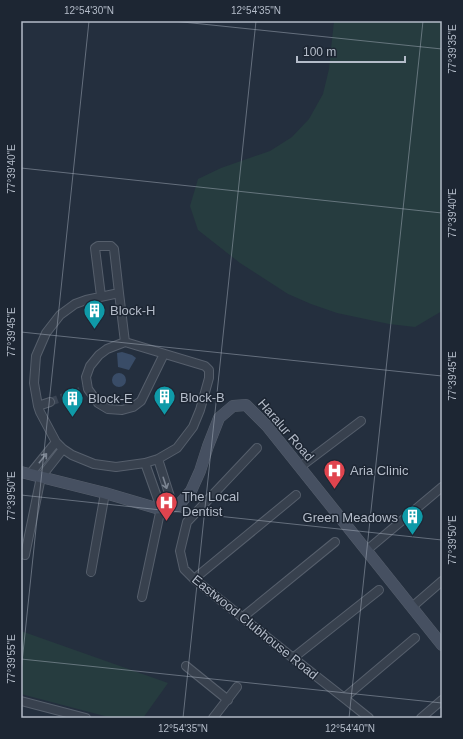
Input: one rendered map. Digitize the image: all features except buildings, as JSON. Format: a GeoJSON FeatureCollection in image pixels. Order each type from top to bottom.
{"type":"FeatureCollection","features":[{"type":"Feature","properties":{"kind":"street"},"geometry":{"type":"LineString","coordinates":[[101,296],[95,248],[98,246],[111,246],[114,249],[125,342]]}},
{"type":"Feature","properties":{"kind":"street"},"geometry":{"type":"LineString","coordinates":[[119,293],[101,296],[75,304],[60,315],[46,333],[36,356],[34,383],[38,406],[56,442],[72,455],[94,464],[116,467],[145,463],[158,459],[177,448],[193,427],[200,410],[209,378],[209,370],[205,366],[125,342],[107,349],[99,355],[90,366],[86,377],[87,389],[98,403],[108,408],[122,410],[133,407],[142,401],[164,354]]}},
{"type":"Feature","properties":{"kind":"street"},"geometry":{"type":"LineString","coordinates":[[38,406],[50,402]]}},
{"type":"Feature","properties":{"kind":"street","name":"Haralur Road"},"geometry":{"type":"LineString","coordinates":[[167,507],[178,506],[191,491],[200,471],[219,418],[233,406],[246,405],[267,426],[300,466],[442,645]]}},
{"type":"Feature","properties":{"kind":"street"},"geometry":{"type":"LineString","coordinates":[[300,466],[361,421]]}},
{"type":"Feature","properties":{"kind":"street"},"geometry":{"type":"LineString","coordinates":[[25,473],[56,442]]}},
{"type":"Feature","properties":{"kind":"street","name":"Eastwood Clubhouse Road"},"geometry":{"type":"LineString","coordinates":[[257,448],[187,522],[180,551],[184,569],[194,579],[369,718]]}},
{"type":"Feature","properties":{"kind":"street"},"geometry":{"type":"LineString","coordinates":[[25,555],[41,477],[63,449]]}},
{"type":"Feature","properties":{"kind":"street"},"geometry":{"type":"LineString","coordinates":[[142,597],[167,507],[158,459]]}},
{"type":"Feature","properties":{"kind":"street"},"geometry":{"type":"LineString","coordinates":[[145,463],[167,507]]}},
{"type":"Feature","properties":{"kind":"street"},"geometry":{"type":"LineString","coordinates":[[25,473],[105,493],[156,508],[167,507]]}},
{"type":"Feature","properties":{"kind":"street"},"geometry":{"type":"LineString","coordinates":[[367,550],[442,487]]}},
{"type":"Feature","properties":{"kind":"street"},"geometry":{"type":"LineString","coordinates":[[91,572],[105,493]]}},
{"type":"Feature","properties":{"kind":"street"},"geometry":{"type":"LineString","coordinates":[[194,579],[296,495]]}},
{"type":"Feature","properties":{"kind":"street"},"geometry":{"type":"LineString","coordinates":[[242,617],[335,542]]}},
{"type":"Feature","properties":{"kind":"street"},"geometry":{"type":"LineString","coordinates":[[412,607],[442,581]]}},
{"type":"Feature","properties":{"kind":"street"},"geometry":{"type":"LineString","coordinates":[[293,658],[379,590]]}},
{"type":"Feature","properties":{"kind":"street"},"geometry":{"type":"LineString","coordinates":[[344,698],[415,638]]}},
{"type":"Feature","properties":{"kind":"street"},"geometry":{"type":"LineString","coordinates":[[186,666],[228,700]]}},
{"type":"Feature","properties":{"kind":"street"},"geometry":{"type":"LineString","coordinates":[[213,718],[238,687]]}},
{"type":"Feature","properties":{"kind":"street"},"geometry":{"type":"LineString","coordinates":[[421,718],[442,700]]}},
{"type":"Feature","properties":{"kind":"street"},"geometry":{"type":"LineString","coordinates":[[21,701],[86,718]]}},
{"type":"Feature","properties":{"kind":"green space"},"geometry":{"type":"Polygon","coordinates":[[[334,21],[442,21],[442,311],[415,327],[389,324],[337,313],[288,294],[240,263],[198,230],[190,206],[198,179],[221,168],[270,151],[292,137],[309,119],[323,94],[329,69],[334,21]]]}},
{"type":"Feature","properties":{"kind":"green space"},"geometry":{"type":"Polygon","coordinates":[[[21,631],[168,683],[143,718],[112,718],[21,694],[21,631]]]}},
{"type":"Feature","properties":{"kind":"water"},"geometry":{"type":"Polygon","coordinates":[[[122,352],[136,358],[129,370],[118,367],[117,353],[122,352]]]}},
{"type":"Feature","properties":{"kind":"water"},"geometry":{"type":"Polygon","coordinates":[[[119,373],[124,375],[126,380],[124,385],[119,387],[114,385],[112,380],[114,375],[119,373]]]}},
{"type":"Feature","properties":{"kind":"tunnel"},"geometry":{"type":"LineString","coordinates":[[50,402],[86,389]]}},
{"type":"Feature","properties":{"kind":"place","name":"Block-H"},"geometry":{"type":"Point","coordinates":[94,330]}},
{"type":"Feature","properties":{"kind":"place","name":"Block-B"},"geometry":{"type":"Point","coordinates":[164,416]}},
{"type":"Feature","properties":{"kind":"place","name":"Block-E"},"geometry":{"type":"Point","coordinates":[73,418]}},
{"type":"Feature","properties":{"kind":"place","name":"Aria Clinic"},"geometry":{"type":"Point","coordinates":[334,490]}},
{"type":"Feature","properties":{"kind":"place","name":"The Local Dentist"},"geometry":{"type":"Point","coordinates":[166,522]}},
{"type":"Feature","properties":{"kind":"place","name":"Green Meadows"},"geometry":{"type":"Point","coordinates":[413,536]}}]}
